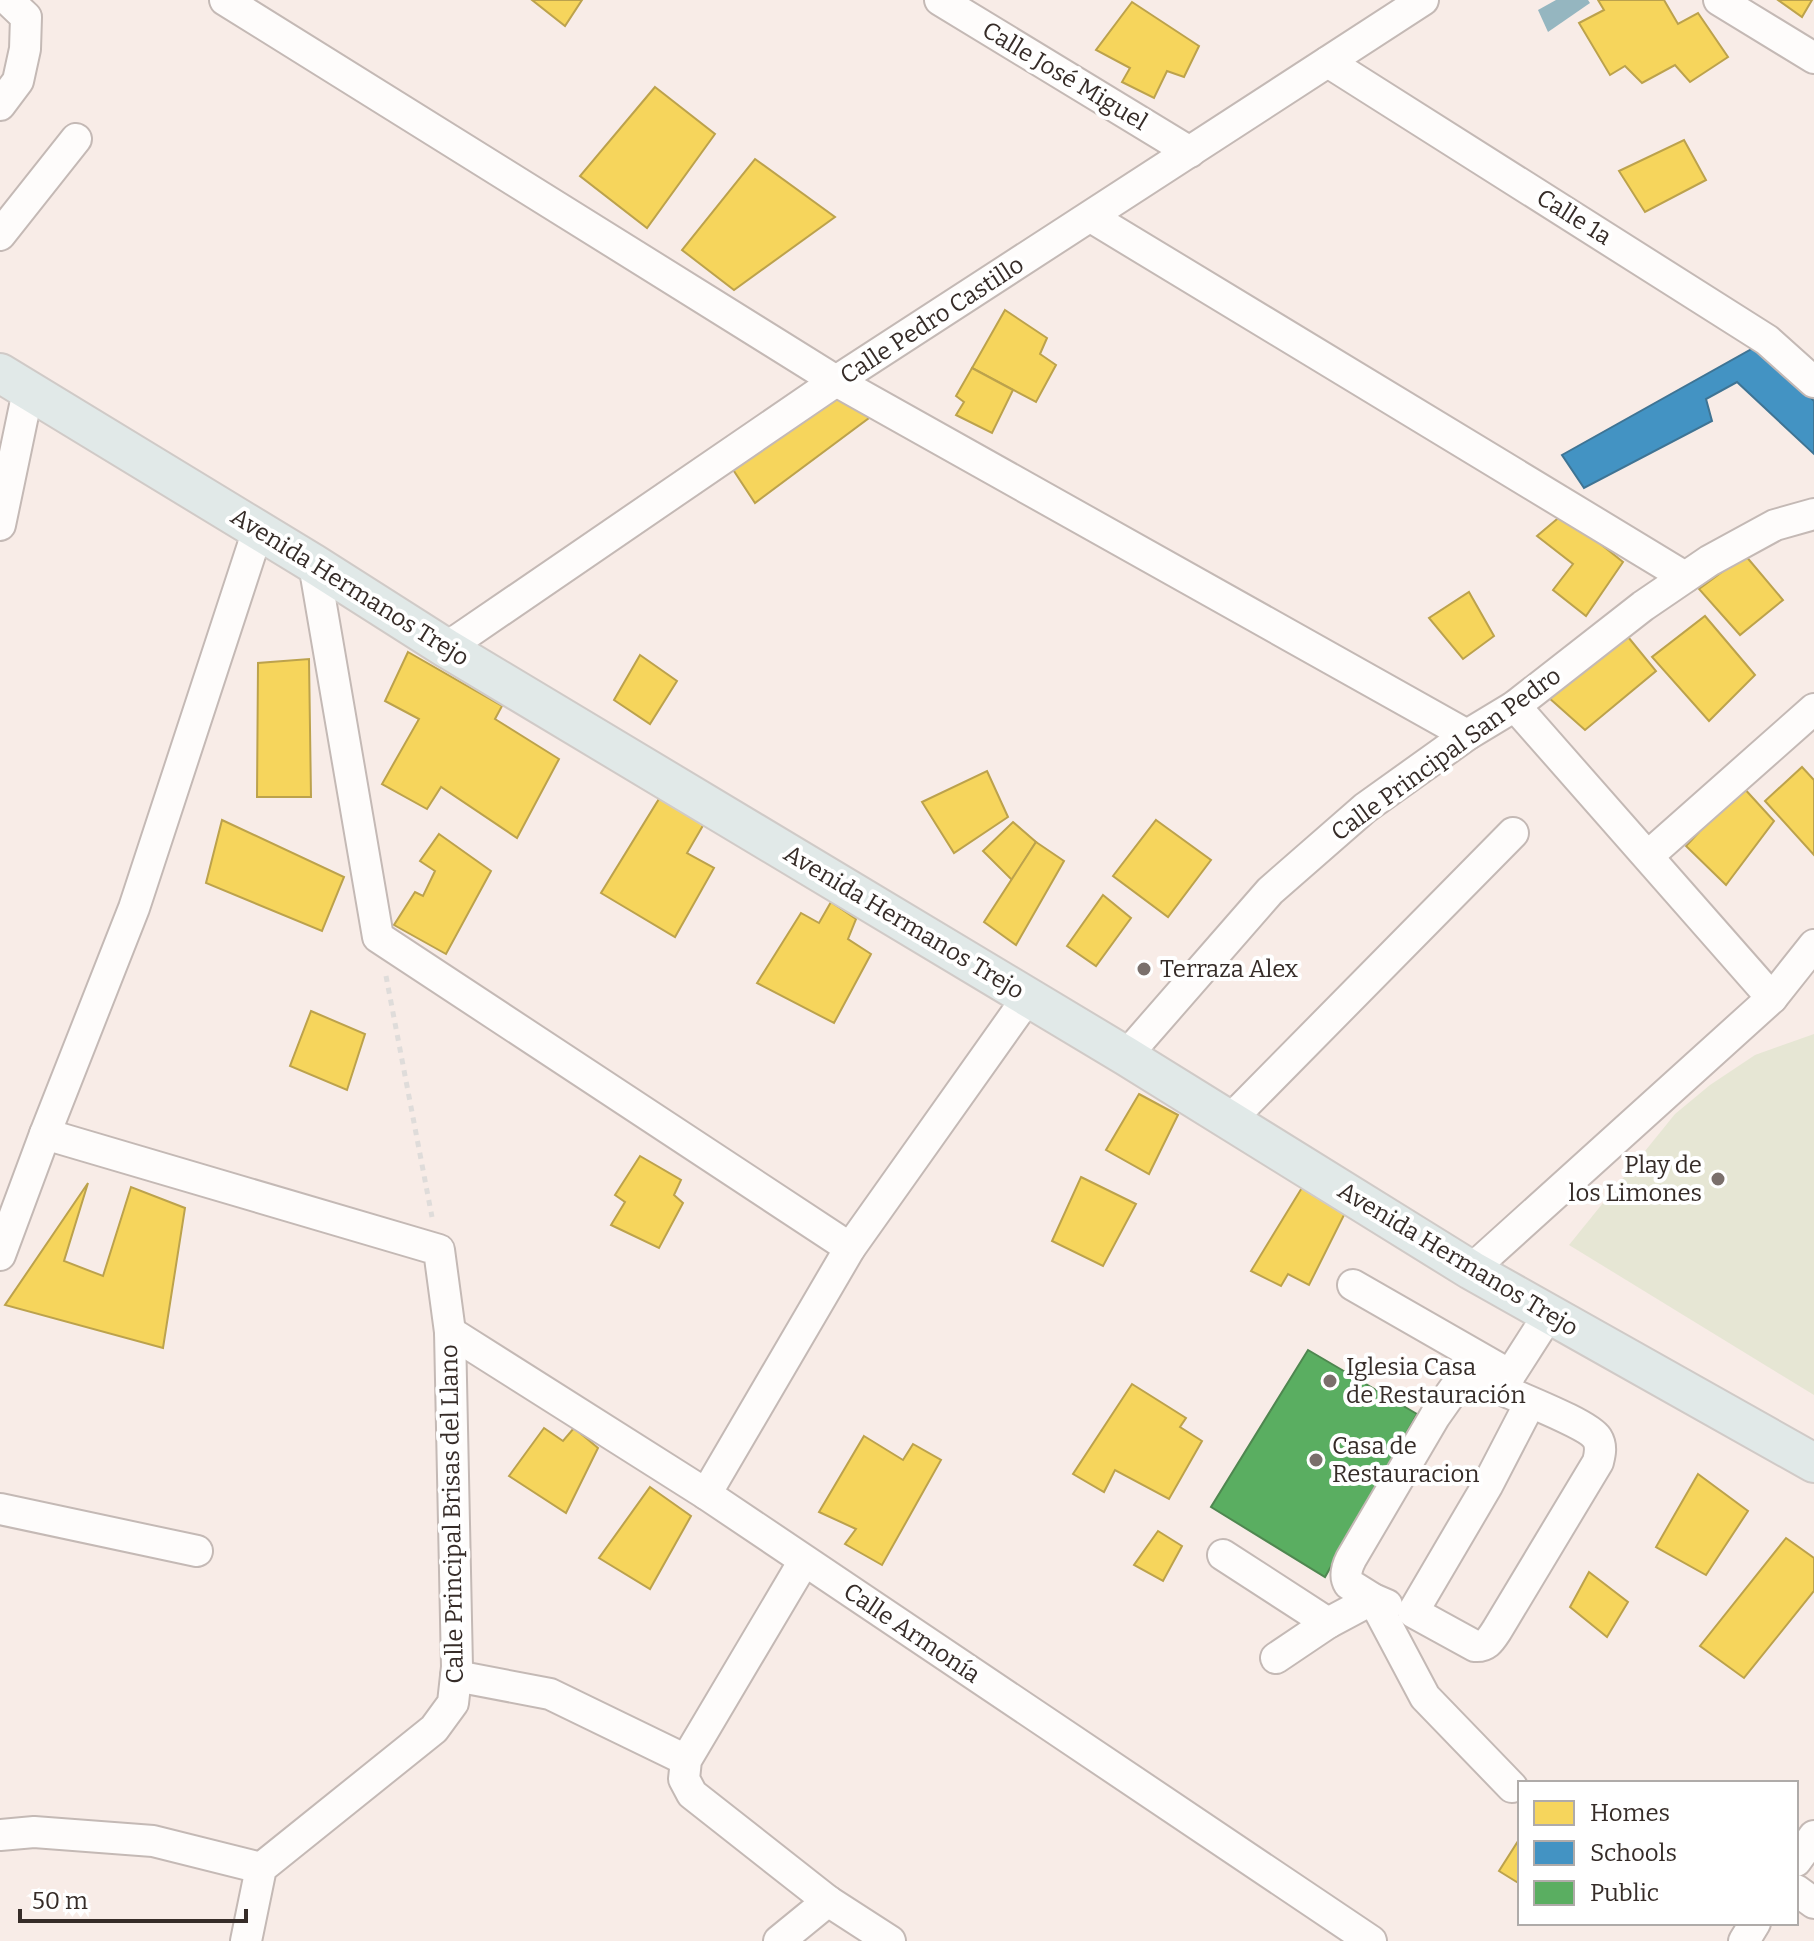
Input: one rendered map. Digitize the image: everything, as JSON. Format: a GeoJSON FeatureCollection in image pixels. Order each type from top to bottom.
{"type":"FeatureCollection","features":[{"type":"Feature","properties":{"kind":"main road","name":"Avenida Hermanos Trejo"},"geometry":{"type":"LineString","coordinates":[[14,382],[446,648],[1126,1056],[1471,1270],[1814,1463]]}},
{"type":"Feature","properties":{"kind":"street"},"geometry":{"type":"LineString","coordinates":[[0,105],[18,81],[25,49],[26,17],[8,0]]}},
{"type":"Feature","properties":{"kind":"street"},"geometry":{"type":"LineString","coordinates":[[225,0],[836,381],[1467,735]]}},
{"type":"Feature","properties":{"kind":"street","name":"Calle José Miguel"},"geometry":{"type":"LineString","coordinates":[[940,0],[1190,152]]}},
{"type":"Feature","properties":{"kind":"street","name":"Calle Pedro Castillo"},"geometry":{"type":"LineString","coordinates":[[446,648],[836,381],[1423,0]]}},
{"type":"Feature","properties":{"kind":"street"},"geometry":{"type":"LineString","coordinates":[[1719,0],[1814,58]]}},
{"type":"Feature","properties":{"kind":"street","name":"Calle 1a"},"geometry":{"type":"LineString","coordinates":[[1328,62],[1767,340],[1814,382]]}},
{"type":"Feature","properties":{"kind":"street"},"geometry":{"type":"LineString","coordinates":[[0,235],[76,139]]}},
{"type":"Feature","properties":{"kind":"street"},"geometry":{"type":"LineString","coordinates":[[1091,217],[1685,577]]}},
{"type":"Feature","properties":{"kind":"street"},"geometry":{"type":"LineString","coordinates":[[0,525],[14,382]]}},
{"type":"Feature","properties":{"kind":"street","name":"Calle Principal San Pedro"},"geometry":{"type":"LineString","coordinates":[[1126,1056],[1270,891],[1365,808],[1467,735],[1515,706],[1643,606],[1709,561],[1775,525],[1814,514]]}},
{"type":"Feature","properties":{"kind":"street"},"geometry":{"type":"LineString","coordinates":[[0,1255],[134,908],[258,530]]}},
{"type":"Feature","properties":{"kind":"street"},"geometry":{"type":"LineString","coordinates":[[314,564],[378,937],[850,1248]]}},
{"type":"Feature","properties":{"kind":"street"},"geometry":{"type":"LineString","coordinates":[[1515,706],[1772,998]]}},
{"type":"Feature","properties":{"kind":"street"},"geometry":{"type":"LineString","coordinates":[[1648,856],[1814,709]]}},
{"type":"Feature","properties":{"kind":"street"},"geometry":{"type":"LineString","coordinates":[[1230,1120],[1513,833]]}},
{"type":"Feature","properties":{"kind":"street"},"geometry":{"type":"LineString","coordinates":[[1471,1270],[1772,998],[1814,945]]}},
{"type":"Feature","properties":{"kind":"street"},"geometry":{"type":"LineString","coordinates":[[706,1494],[850,1248],[1028,997]]}},
{"type":"Feature","properties":{"kind":"street"},"geometry":{"type":"LineString","coordinates":[[45,1134],[439,1250]]}},
{"type":"Feature","properties":{"kind":"street","name":"Calle Principal Brisas del Llano"},"geometry":{"type":"LineString","coordinates":[[261,1868],[434,1729],[453,1703],[456,1676],[450,1332],[439,1250]]}},
{"type":"Feature","properties":{"kind":"street"},"geometry":{"type":"LineString","coordinates":[[1353,1285],[1505,1382],[1530,1403],[1577,1423],[1598,1439],[1601,1451],[1598,1462],[1497,1630],[1487,1643],[1475,1646],[1413,1612],[1373,1599],[1349,1584],[1346,1580],[1347,1568],[1435,1416],[1454,1389],[1464,1384],[1505,1382]]}},
{"type":"Feature","properties":{"kind":"street"},"geometry":{"type":"LineString","coordinates":[[1505,1382],[1549,1314]]}},
{"type":"Feature","properties":{"kind":"street","name":"Calle Armonía"},"geometry":{"type":"LineString","coordinates":[[450,1332],[706,1494],[1371,1941]]}},
{"type":"Feature","properties":{"kind":"street"},"geometry":{"type":"LineString","coordinates":[[1413,1612],[1487,1486],[1530,1403]]}},
{"type":"Feature","properties":{"kind":"street"},"geometry":{"type":"LineString","coordinates":[[0,1509],[197,1551]]}},
{"type":"Feature","properties":{"kind":"street"},"geometry":{"type":"LineString","coordinates":[[1223,1555],[1328,1623]]}},
{"type":"Feature","properties":{"kind":"street"},"geometry":{"type":"LineString","coordinates":[[804,1561],[686,1760],[684,1779],[692,1794],[828,1901],[890,1941]]}},
{"type":"Feature","properties":{"kind":"street"},"geometry":{"type":"LineString","coordinates":[[1276,1658],[1328,1623],[1373,1599]]}},
{"type":"Feature","properties":{"kind":"street"},"geometry":{"type":"LineString","coordinates":[[1373,1599],[1425,1697],[1512,1787]]}},
{"type":"Feature","properties":{"kind":"street"},"geometry":{"type":"LineString","coordinates":[[456,1676],[550,1694],[686,1760]]}},
{"type":"Feature","properties":{"kind":"street"},"geometry":{"type":"LineString","coordinates":[[0,1835],[34,1832],[153,1841],[261,1868],[246,1941]]}},
{"type":"Feature","properties":{"kind":"street"},"geometry":{"type":"LineString","coordinates":[[1798,1858],[1814,1836]]}},
{"type":"Feature","properties":{"kind":"street"},"geometry":{"type":"LineString","coordinates":[[779,1941],[828,1901]]}},
{"type":"Feature","properties":{"kind":"path"},"geometry":{"type":"LineString","coordinates":[[378,937],[439,1250]]}},
{"type":"Feature","properties":{"kind":"green space","name":"Play de los Limones"},"geometry":{"type":"Polygon","coordinates":[[[1814,1034],[1814,1395],[1569,1245],[1675,1114],[1710,1085],[1755,1055],[1814,1034]]]}},
{"type":"Feature","properties":{"kind":"water"},"geometry":{"type":"Polygon","coordinates":[[[1556,0],[1588,0],[1590,3],[1548,32],[1538,10],[1556,0]]]}},
{"type":"Feature","properties":{"kind":"building: Homes"},"geometry":{"type":"Polygon","coordinates":[[[532,0],[582,0],[565,26],[532,0]]]}},
{"type":"Feature","properties":{"kind":"building: Homes"},"geometry":{"type":"Polygon","coordinates":[[[1598,0],[1664,0],[1678,24],[1698,13],[1728,57],[1690,82],[1675,65],[1642,83],[1625,66],[1610,75],[1579,23],[1604,10],[1598,0]]]}},
{"type":"Feature","properties":{"kind":"building: Homes"},"geometry":{"type":"Polygon","coordinates":[[[1778,0],[1812,0],[1802,17],[1778,0]]]}},
{"type":"Feature","properties":{"kind":"building: Homes"},"geometry":{"type":"Polygon","coordinates":[[[1132,2],[1199,46],[1184,77],[1167,71],[1154,98],[1122,82],[1130,68],[1096,50],[1132,2]]]}},
{"type":"Feature","properties":{"kind":"building: Homes"},"geometry":{"type":"Polygon","coordinates":[[[655,87],[715,134],[647,228],[580,176],[655,87]]]}},
{"type":"Feature","properties":{"kind":"building: Homes"},"geometry":{"type":"Polygon","coordinates":[[[1684,140],[1706,180],[1645,212],[1619,171],[1684,140]]]}},
{"type":"Feature","properties":{"kind":"building: Homes"},"geometry":{"type":"Polygon","coordinates":[[[755,159],[835,217],[734,290],[682,250],[755,159]]]}},
{"type":"Feature","properties":{"kind":"building: Homes"},"geometry":{"type":"Polygon","coordinates":[[[1005,310],[1047,338],[1040,354],[1056,365],[1036,402],[972,368],[1005,310]]]}},
{"type":"Feature","properties":{"kind":"building: Homes"},"geometry":{"type":"Polygon","coordinates":[[[972,368],[1013,390],[992,433],[956,415],[964,402],[956,396],[972,368]]]}},
{"type":"Feature","properties":{"kind":"building: Homes"},"geometry":{"type":"Polygon","coordinates":[[[836,391],[873,415],[755,503],[730,465],[836,391]]]}},
{"type":"Feature","properties":{"kind":"building: Homes"},"geometry":{"type":"Polygon","coordinates":[[[1563,514],[1623,562],[1586,616],[1553,590],[1573,564],[1537,536],[1563,514]]]}},
{"type":"Feature","properties":{"kind":"building: Homes"},"geometry":{"type":"Polygon","coordinates":[[[1745,555],[1783,600],[1740,635],[1699,589],[1745,555]]]}},
{"type":"Feature","properties":{"kind":"building: Homes"},"geometry":{"type":"Polygon","coordinates":[[[1469,592],[1494,636],[1463,659],[1429,618],[1469,592]]]}},
{"type":"Feature","properties":{"kind":"building: Homes"},"geometry":{"type":"Polygon","coordinates":[[[1705,616],[1755,675],[1709,721],[1652,657],[1705,616]]]}},
{"type":"Feature","properties":{"kind":"building: Homes"},"geometry":{"type":"Polygon","coordinates":[[[1624,632],[1656,671],[1585,730],[1548,697],[1624,632]]]}},
{"type":"Feature","properties":{"kind":"building: Homes"},"geometry":{"type":"Polygon","coordinates":[[[408,652],[502,706],[495,719],[559,759],[517,838],[441,787],[427,809],[382,784],[419,719],[385,701],[408,652]]]}},
{"type":"Feature","properties":{"kind":"building: Homes"},"geometry":{"type":"Polygon","coordinates":[[[640,655],[677,681],[650,724],[614,700],[640,655]]]}},
{"type":"Feature","properties":{"kind":"building: Homes"},"geometry":{"type":"Polygon","coordinates":[[[309,659],[311,797],[257,797],[258,663],[309,659]]]}},
{"type":"Feature","properties":{"kind":"building: Homes"},"geometry":{"type":"Polygon","coordinates":[[[1802,767],[1814,780],[1814,855],[1765,801],[1802,767]]]}},
{"type":"Feature","properties":{"kind":"building: Homes"},"geometry":{"type":"Polygon","coordinates":[[[987,771],[1008,817],[954,853],[922,802],[987,771]]]}},
{"type":"Feature","properties":{"kind":"building: Homes"},"geometry":{"type":"Polygon","coordinates":[[[1742,786],[1774,821],[1726,885],[1686,846],[1742,786]]]}},
{"type":"Feature","properties":{"kind":"building: Homes"},"geometry":{"type":"Polygon","coordinates":[[[662,794],[705,822],[687,853],[714,868],[675,937],[601,893],[662,794]]]}},
{"type":"Feature","properties":{"kind":"building: Homes"},"geometry":{"type":"Polygon","coordinates":[[[222,820],[344,877],[322,931],[206,883],[222,820]]]}},
{"type":"Feature","properties":{"kind":"building: Homes"},"geometry":{"type":"Polygon","coordinates":[[[1156,820],[1211,860],[1168,917],[1113,876],[1156,820]]]}},
{"type":"Feature","properties":{"kind":"building: Homes"},"geometry":{"type":"Polygon","coordinates":[[[1013,822],[1036,842],[1012,880],[983,851],[1013,822]]]}},
{"type":"Feature","properties":{"kind":"building: Homes"},"geometry":{"type":"Polygon","coordinates":[[[439,834],[491,871],[446,954],[394,925],[415,892],[423,896],[435,871],[420,861],[439,834]]]}},
{"type":"Feature","properties":{"kind":"building: Homes"},"geometry":{"type":"Polygon","coordinates":[[[1036,842],[1064,861],[1016,945],[984,922],[1036,842]]]}},
{"type":"Feature","properties":{"kind":"building: Homes"},"geometry":{"type":"Polygon","coordinates":[[[1103,895],[1131,918],[1096,966],[1067,946],[1103,895]]]}},
{"type":"Feature","properties":{"kind":"building: Homes"},"geometry":{"type":"Polygon","coordinates":[[[831,902],[856,919],[848,939],[871,954],[834,1023],[757,983],[801,913],[819,923],[831,902]]]}},
{"type":"Feature","properties":{"kind":"building: Homes"},"geometry":{"type":"Polygon","coordinates":[[[311,1011],[365,1034],[347,1090],[290,1066],[311,1011]]]}},
{"type":"Feature","properties":{"kind":"building: Homes"},"geometry":{"type":"Polygon","coordinates":[[[1139,1094],[1178,1115],[1149,1174],[1106,1150],[1139,1094]]]}},
{"type":"Feature","properties":{"kind":"building: Homes"},"geometry":{"type":"Polygon","coordinates":[[[640,1156],[681,1180],[674,1195],[683,1203],[659,1248],[611,1225],[625,1202],[615,1195],[640,1156]]]}},
{"type":"Feature","properties":{"kind":"building: Homes"},"geometry":{"type":"Polygon","coordinates":[[[1081,1177],[1136,1204],[1103,1266],[1052,1241],[1081,1177]]]}},
{"type":"Feature","properties":{"kind":"building: Homes"},"geometry":{"type":"Polygon","coordinates":[[[88,1183],[64,1261],[103,1276],[131,1187],[185,1208],[163,1348],[5,1305],[88,1183]]]}},
{"type":"Feature","properties":{"kind":"building: Homes"},"geometry":{"type":"Polygon","coordinates":[[[1303,1186],[1346,1211],[1309,1285],[1288,1274],[1281,1286],[1251,1271],[1303,1186]]]}},
{"type":"Feature","properties":{"kind":"building: Homes"},"geometry":{"type":"Polygon","coordinates":[[[1132,1384],[1186,1418],[1180,1427],[1202,1441],[1169,1499],[1115,1470],[1104,1492],[1073,1474],[1132,1384]]]}},
{"type":"Feature","properties":{"kind":"building: Homes"},"geometry":{"type":"Polygon","coordinates":[[[544,1428],[563,1441],[574,1428],[598,1448],[566,1513],[509,1476],[544,1428]]]}},
{"type":"Feature","properties":{"kind":"building: Homes"},"geometry":{"type":"Polygon","coordinates":[[[864,1436],[903,1460],[913,1444],[941,1460],[882,1565],[845,1544],[856,1529],[819,1512],[864,1436]]]}},
{"type":"Feature","properties":{"kind":"building: Homes"},"geometry":{"type":"Polygon","coordinates":[[[1698,1474],[1748,1511],[1706,1575],[1656,1547],[1698,1474]]]}},
{"type":"Feature","properties":{"kind":"building: Homes"},"geometry":{"type":"Polygon","coordinates":[[[650,1487],[691,1516],[650,1589],[599,1558],[650,1487]]]}},
{"type":"Feature","properties":{"kind":"building: Homes"},"geometry":{"type":"Polygon","coordinates":[[[1158,1531],[1182,1546],[1163,1581],[1134,1565],[1158,1531]]]}},
{"type":"Feature","properties":{"kind":"building: Homes"},"geometry":{"type":"Polygon","coordinates":[[[1786,1538],[1814,1558],[1814,1591],[1744,1678],[1700,1646],[1786,1538]]]}},
{"type":"Feature","properties":{"kind":"building: Homes"},"geometry":{"type":"Polygon","coordinates":[[[1589,1572],[1628,1602],[1607,1637],[1570,1607],[1589,1572]]]}},
{"type":"Feature","properties":{"kind":"building: Homes"},"geometry":{"type":"Polygon","coordinates":[[[1518,1841],[1518,1883],[1499,1871],[1518,1841]]]}},
{"type":"Feature","properties":{"kind":"building: Schools"},"geometry":{"type":"Polygon","coordinates":[[[1757,346],[1814,401],[1814,454],[1737,382],[1706,399],[1712,421],[1584,488],[1562,455],[1757,346]]]}},
{"type":"Feature","properties":{"kind":"building: Public","name":"Casa de Restauracion"},"geometry":{"type":"Polygon","coordinates":[[[1308,1350],[1417,1414],[1325,1577],[1211,1507],[1308,1350]]]}},
{"type":"Feature","properties":{"kind":"place","name":"Terraza Alex"},"geometry":{"type":"Point","coordinates":[1144,969]}},
{"type":"Feature","properties":{"kind":"place","name":"Play de los Limones"},"geometry":{"type":"Point","coordinates":[1718,1179]}},
{"type":"Feature","properties":{"kind":"place","name":"Iglesia Casa de Restauración"},"geometry":{"type":"Point","coordinates":[1330,1381]}},
{"type":"Feature","properties":{"kind":"place","name":"Casa de Restauracion"},"geometry":{"type":"Point","coordinates":[1316,1460]}}]}
